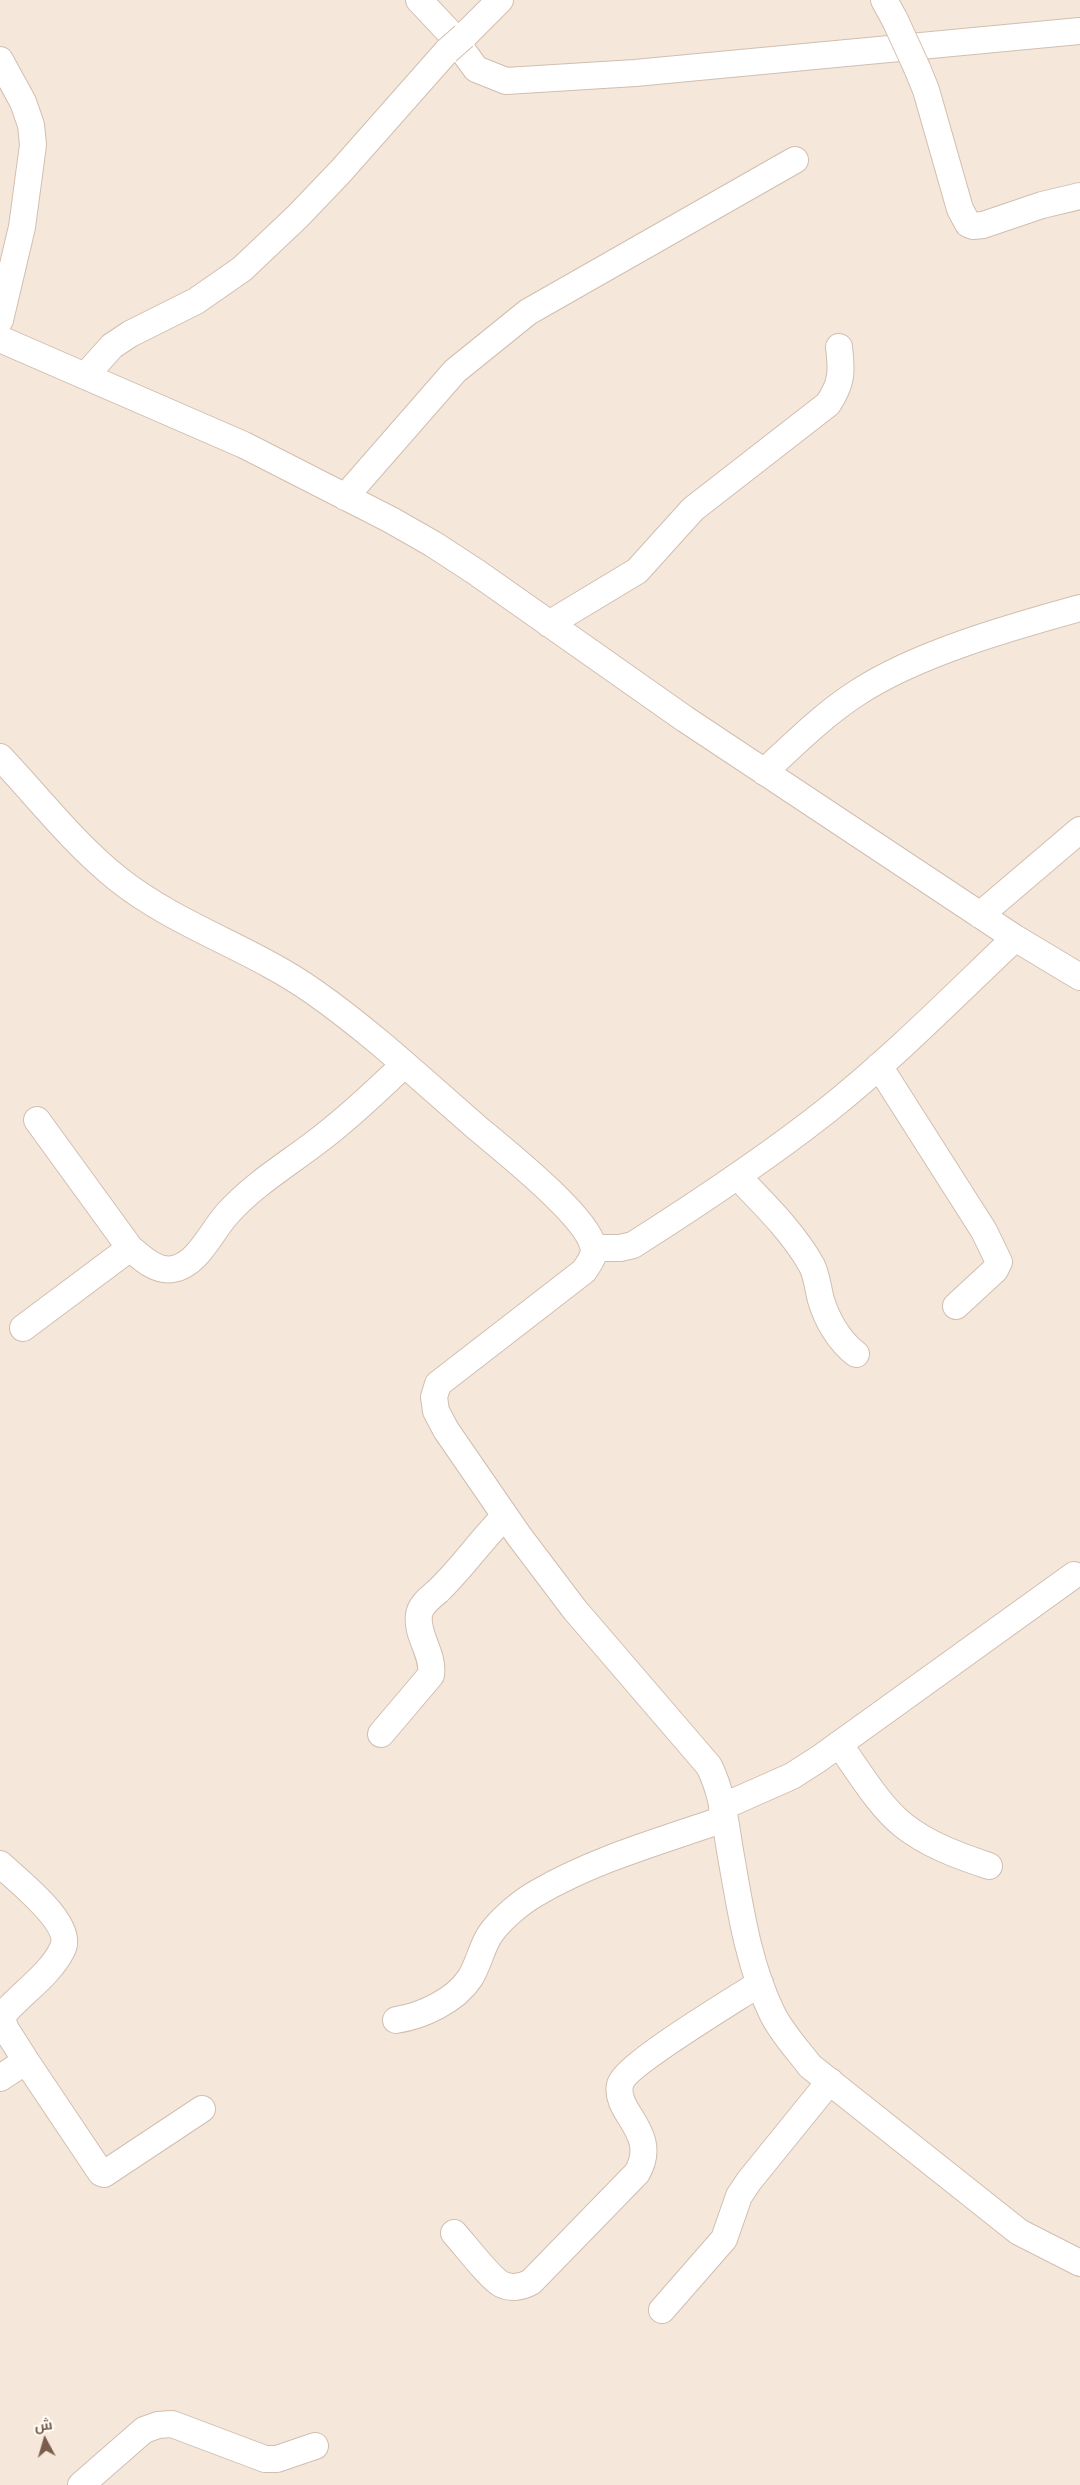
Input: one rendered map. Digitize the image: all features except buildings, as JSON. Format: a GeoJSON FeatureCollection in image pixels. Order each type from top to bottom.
{"type":"FeatureCollection","features":[{"type":"Feature","properties":{"kind":"street"},"geometry":{"type":"LineString","coordinates":[[418,0],[450,33],[476,69],[506,81],[635,73],[1080,31]]}},
{"type":"Feature","properties":{"kind":"street"},"geometry":{"type":"LineString","coordinates":[[86,375],[112,346],[130,334],[196,301],[242,269],[298,216],[455,44],[500,0]]}},
{"type":"Feature","properties":{"kind":"street"},"geometry":{"type":"LineString","coordinates":[[890,10],[917,68],[960,209],[968,224],[973,226],[983,225],[1042,205],[1080,196]]}},
{"type":"Feature","properties":{"kind":"street"},"geometry":{"type":"LineString","coordinates":[[0,60],[24,102],[31,125],[33,145],[22,227],[0,320]]}},
{"type":"Feature","properties":{"kind":"street"},"geometry":{"type":"LineString","coordinates":[[345,497],[454,371],[528,312],[795,160]]}},
{"type":"Feature","properties":{"kind":"street"},"geometry":{"type":"LineString","coordinates":[[0,339],[86,375],[244,446],[433,544],[476,572],[631,683],[1015,938],[1080,977]]}},
{"type":"Feature","properties":{"kind":"street"},"geometry":{"type":"LineString","coordinates":[[549,624],[637,571],[693,508],[828,404],[838,388],[842,369],[839,347]]}},
{"type":"Feature","properties":{"kind":"street"},"geometry":{"type":"LineString","coordinates":[[764,772],[821,719],[857,692],[902,668],[968,643],[1080,608]]}},
{"type":"Feature","properties":{"kind":"street"},"geometry":{"type":"LineString","coordinates":[[0,757],[94,858],[118,879],[162,907],[273,966],[313,991],[404,1065],[545,1187],[580,1223],[594,1248],[592,1258],[584,1271],[438,1384],[434,1397],[436,1411],[446,1430],[504,1516],[575,1610],[700,1755],[718,1785],[740,1908],[753,1964],[772,2014],[793,2044],[810,2066],[1019,2232],[1080,2263]]}},
{"type":"Feature","properties":{"kind":"street"},"geometry":{"type":"LineString","coordinates":[[980,915],[1080,830]]}},
{"type":"Feature","properties":{"kind":"street"},"geometry":{"type":"LineString","coordinates":[[594,1248],[620,1248],[633,1245],[738,1177],[826,1112],[879,1066],[1015,938]]}},
{"type":"Feature","properties":{"kind":"street"},"geometry":{"type":"LineString","coordinates":[[37,1120],[130,1248],[147,1262],[160,1268],[172,1269],[184,1264],[198,1252],[228,1213],[267,1178],[342,1123],[404,1065]]}},
{"type":"Feature","properties":{"kind":"street"},"geometry":{"type":"LineString","coordinates":[[879,1066],[984,1231],[999,1262],[995,1270],[956,1306]]}},
{"type":"Feature","properties":{"kind":"street"},"geometry":{"type":"LineString","coordinates":[[738,1177],[802,1249],[813,1268],[829,1318],[840,1338],[856,1354]]}},
{"type":"Feature","properties":{"kind":"street"},"geometry":{"type":"LineString","coordinates":[[23,1328],[130,1248]]}},
{"type":"Feature","properties":{"kind":"street"},"geometry":{"type":"LineString","coordinates":[[381,1734],[431,1675],[432,1662],[420,1628],[419,1615],[422,1607],[452,1577],[504,1516]]}},
{"type":"Feature","properties":{"kind":"street"},"geometry":{"type":"LineString","coordinates":[[396,2020],[423,2014],[459,1989],[469,1979],[490,1934],[508,1915],[536,1893],[594,1864],[723,1813],[792,1776],[840,1744],[1074,1575]]}},
{"type":"Feature","properties":{"kind":"street"},"geometry":{"type":"LineString","coordinates":[[840,1744],[886,1807],[904,1826],[949,1852],[989,1866]]}},
{"type":"Feature","properties":{"kind":"street"},"geometry":{"type":"LineString","coordinates":[[0,1864],[52,1914],[61,1929],[65,1942],[62,1950],[41,1977],[2,2016],[5,2028],[98,2171],[104,2174],[202,2109]]}},
{"type":"Feature","properties":{"kind":"street"},"geometry":{"type":"LineString","coordinates":[[454,2233],[499,2283],[511,2287],[523,2286],[532,2282],[637,2173],[643,2162],[644,2151],[640,2135],[620,2095],[620,2087],[625,2075],[650,2056],[760,1983]]}},
{"type":"Feature","properties":{"kind":"street"},"geometry":{"type":"LineString","coordinates":[[0,2078],[26,2062]]}},
{"type":"Feature","properties":{"kind":"street"},"geometry":{"type":"LineString","coordinates":[[662,2310],[724,2239],[740,2196],[749,2181],[830,2081]]}},
{"type":"Feature","properties":{"kind":"street"},"geometry":{"type":"LineString","coordinates":[[81,2485],[144,2430],[158,2424],[172,2424],[265,2459],[277,2459],[315,2446]]}},
{"type":"Feature","properties":{"kind":"shaded area"},"geometry":{"type":"Polygon","coordinates":[[[0,0],[1080,0],[1080,2485],[0,2485],[0,0]]]}}]}
